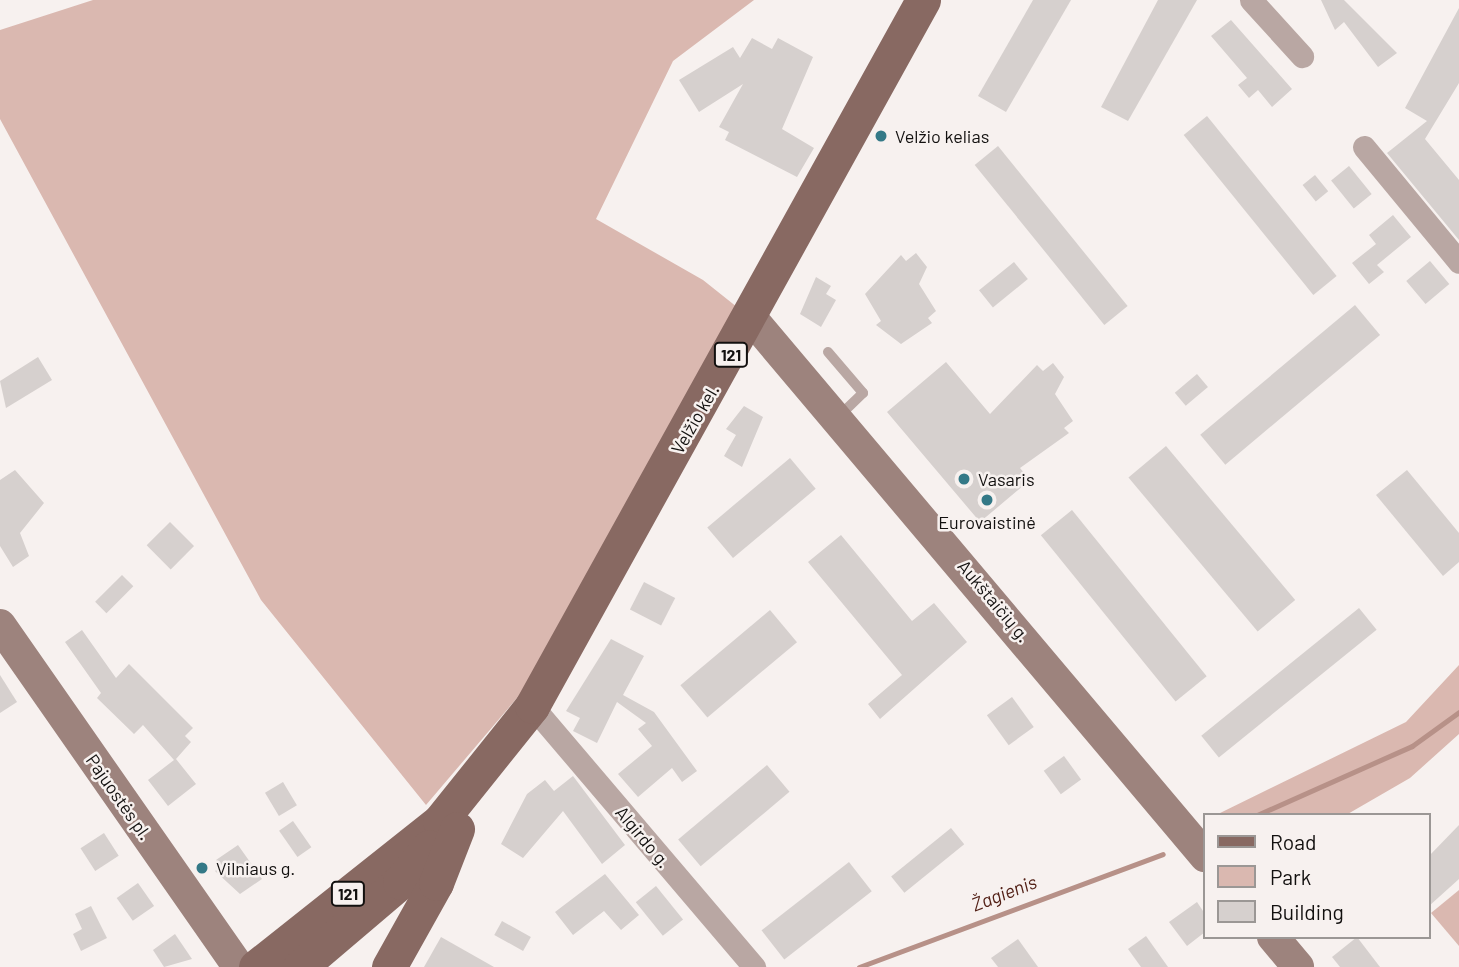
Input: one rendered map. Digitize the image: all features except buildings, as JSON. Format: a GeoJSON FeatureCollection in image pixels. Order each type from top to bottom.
{"type":"FeatureCollection","features":[{"type":"Feature","properties":{"kind":"main road","name":"Velžio kel."},"geometry":{"type":"LineString","coordinates":[[440,821],[474,785],[532,706],[752,319],[923,0]]}},
{"type":"Feature","properties":{"kind":"main road","name":"Aukštaičių g."},"geometry":{"type":"LineString","coordinates":[[752,319],[839,416],[1204,855]]}},
{"type":"Feature","properties":{"kind":"main road","name":"Pajuostės pl."},"geometry":{"type":"LineString","coordinates":[[0,625],[239,967]]}},
{"type":"Feature","properties":{"kind":"main road"},"geometry":{"type":"LineString","coordinates":[[389,967],[436,883],[474,785]]}},
{"type":"Feature","properties":{"kind":"main road","name":"121"},"geometry":{"type":"LineString","coordinates":[[256,967],[440,821]]}},
{"type":"Feature","properties":{"kind":"main road","name":"121"},"geometry":{"type":"LineString","coordinates":[[300,967],[400,882],[428,849],[440,821]]}},
{"type":"Feature","properties":{"kind":"main road"},"geometry":{"type":"LineString","coordinates":[[1275,939],[1298,967]]}},
{"type":"Feature","properties":{"kind":"street"},"geometry":{"type":"LineString","coordinates":[[1251,0],[1302,57]]}},
{"type":"Feature","properties":{"kind":"street"},"geometry":{"type":"LineString","coordinates":[[1364,147],[1459,262]]}},
{"type":"Feature","properties":{"kind":"street","name":"Algirdo g."},"geometry":{"type":"LineString","coordinates":[[532,706],[754,967]]}},
{"type":"Feature","properties":{"kind":"lane"},"geometry":{"type":"LineString","coordinates":[[828,352],[863,393],[839,416]]}},
{"type":"Feature","properties":{"kind":"green space"},"geometry":{"type":"Polygon","coordinates":[[[93,0],[754,0],[673,61],[596,219],[703,280],[752,319],[539,672],[426,805],[261,600],[0,119],[0,30],[93,0]]]}},
{"type":"Feature","properties":{"kind":"green space"},"geometry":{"type":"Polygon","coordinates":[[[1459,665],[1459,734],[1410,778],[1349,813],[1220,813],[1406,722],[1459,665]]]}},
{"type":"Feature","properties":{"kind":"green space"},"geometry":{"type":"Polygon","coordinates":[[[1459,890],[1459,946],[1431,913],[1459,890]]]}},
{"type":"Feature","properties":{"kind":"waterway","name":"Žagienis"},"geometry":{"type":"LineString","coordinates":[[1261,813],[1412,746],[1459,712]]}},
{"type":"Feature","properties":{"kind":"waterway","name":"Žagienis"},"geometry":{"type":"LineString","coordinates":[[859,967],[1163,854]]}},
{"type":"Feature","properties":{"kind":"place","name":"Velžio kelias"},"geometry":{"type":"Point","coordinates":[881,136]}},
{"type":"Feature","properties":{"kind":"place","name":"Vasaris"},"geometry":{"type":"Point","coordinates":[964,479]}},
{"type":"Feature","properties":{"kind":"place","name":"Eurovaistinė"},"geometry":{"type":"Point","coordinates":[987,500]}},
{"type":"Feature","properties":{"kind":"place","name":"Vilniaus g."},"geometry":{"type":"Point","coordinates":[202,868]}}]}
